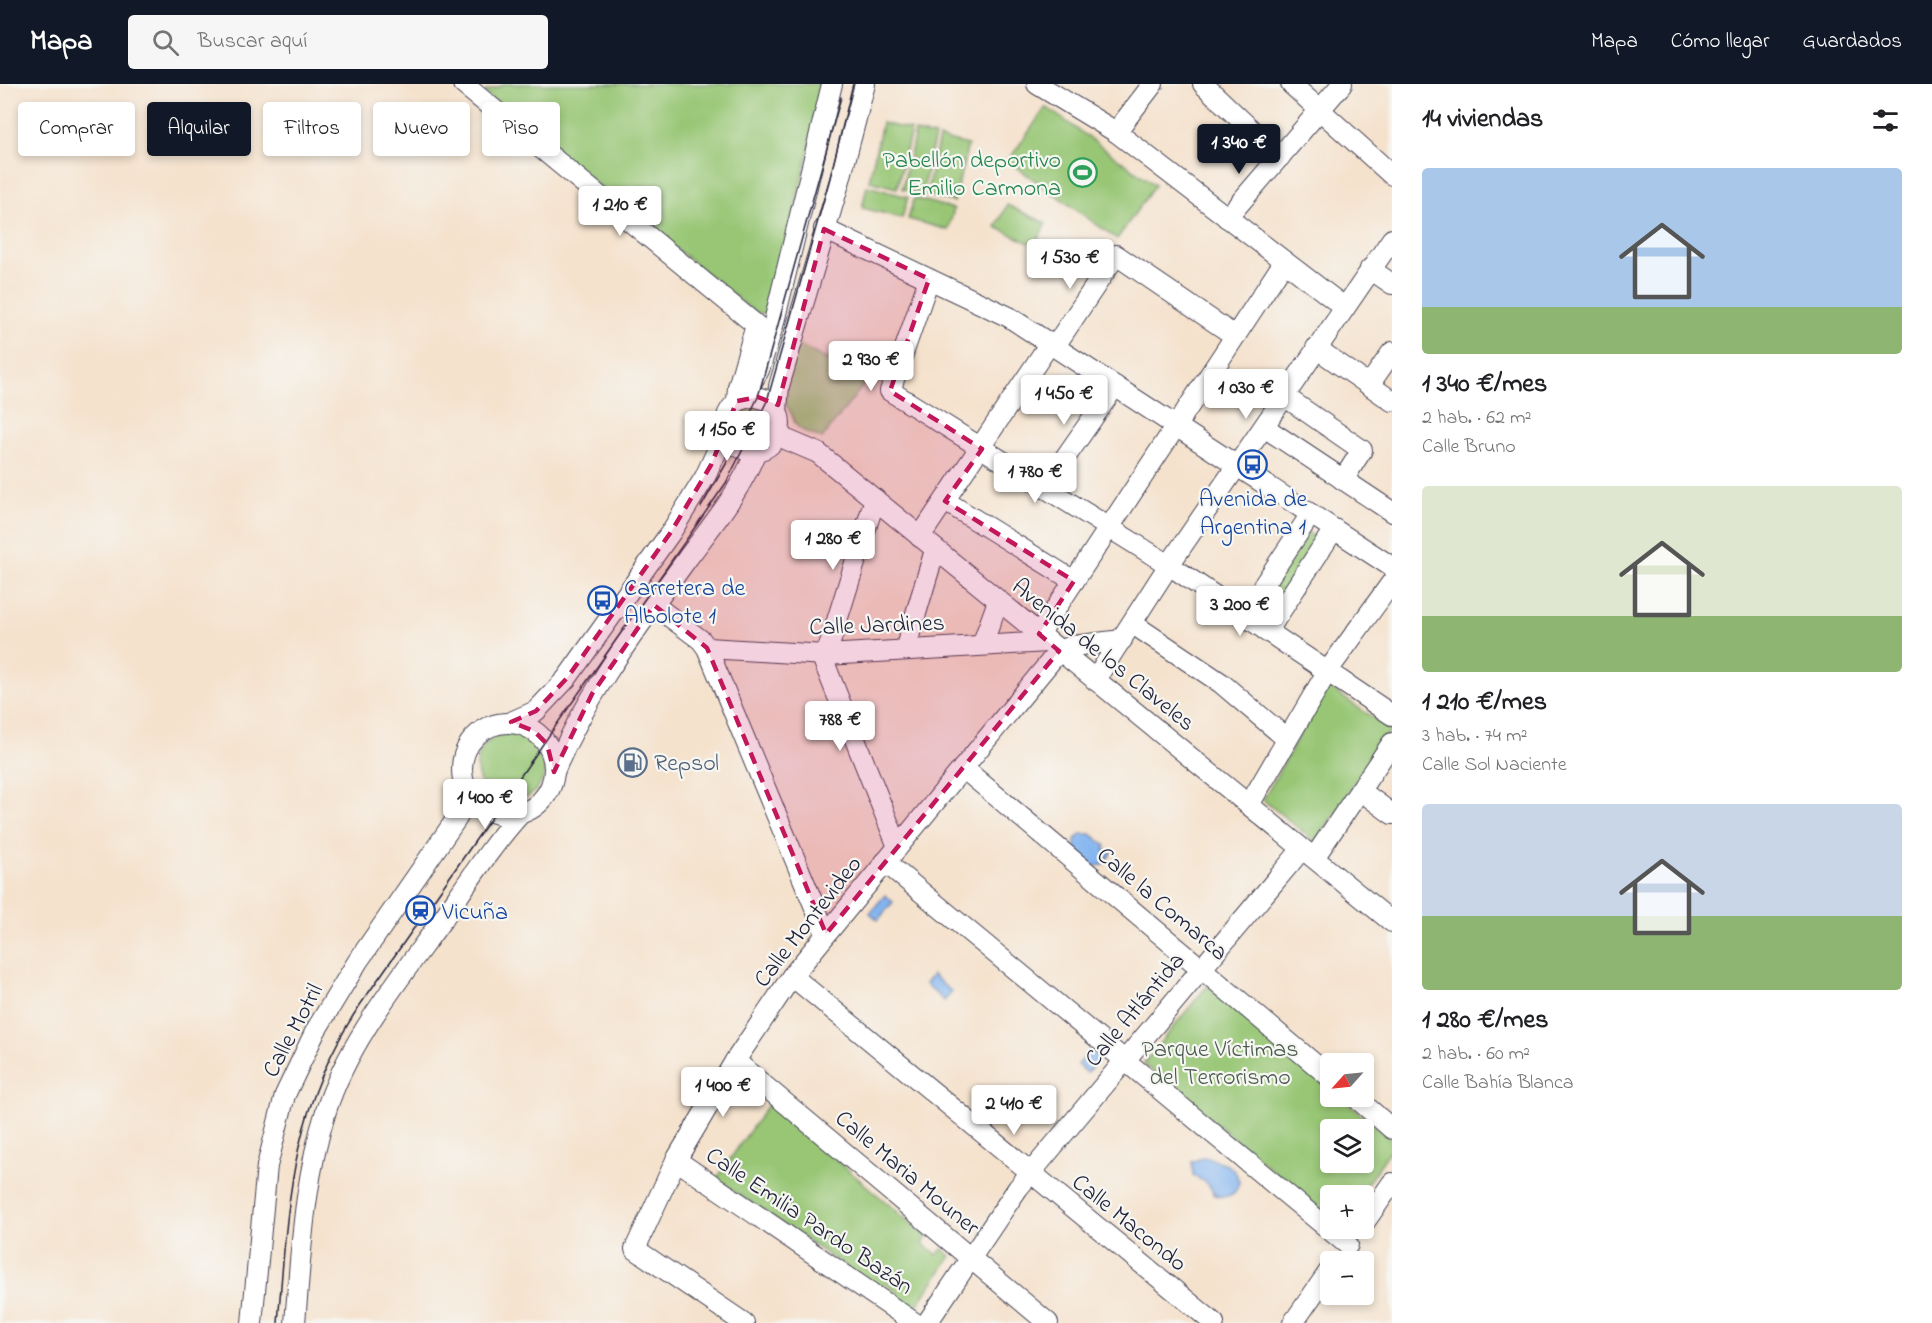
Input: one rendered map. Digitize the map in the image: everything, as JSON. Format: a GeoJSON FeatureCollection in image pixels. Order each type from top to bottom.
{"type":"FeatureCollection","features":[{"type":"Feature","properties":{"kind":"street"},"geometry":{"type":"LineString","coordinates":[[463,84],[756,325],[738,387],[740,400]]}},
{"type":"Feature","properties":{"kind":"street"},"geometry":{"type":"LineString","coordinates":[[520,814],[494,814],[479,806],[469,794],[463,781],[461,764],[469,743],[486,727],[511,722],[536,711],[567,678],[671,532],[705,477],[726,431],[726,420],[730,408],[740,400],[759,370],[773,326],[832,84]]}},
{"type":"Feature","properties":{"kind":"street"},"geometry":{"type":"LineString","coordinates":[[777,411],[779,386],[840,180],[865,84]]}},
{"type":"Feature","properties":{"kind":"street"},"geometry":{"type":"LineString","coordinates":[[1037,84],[1116,132],[1344,307]]}},
{"type":"Feature","properties":{"kind":"street"},"geometry":{"type":"LineString","coordinates":[[1116,132],[1153,84]]}},
{"type":"Feature","properties":{"kind":"street"},"geometry":{"type":"LineString","coordinates":[[1203,84],[1280,157]]}},
{"type":"Feature","properties":{"kind":"street"},"geometry":{"type":"LineString","coordinates":[[1291,84],[1392,176]]}},
{"type":"Feature","properties":{"kind":"street"},"geometry":{"type":"LineString","coordinates":[[1227,218],[1342,84]]}},
{"type":"Feature","properties":{"kind":"street"},"geometry":{"type":"LineString","coordinates":[[825,229],[1009,317],[1392,567]]}},
{"type":"Feature","properties":{"kind":"street"},"geometry":{"type":"LineString","coordinates":[[1095,680],[1169,565],[1392,238]]}},
{"type":"Feature","properties":{"kind":"street"},"geometry":{"type":"LineString","coordinates":[[920,537],[1116,255],[1235,336]]}},
{"type":"Feature","properties":{"kind":"street","name":"Calle Montevideo"},"geometry":{"type":"LineString","coordinates":[[744,1323],[635,1249],[676,1160],[735,1061],[792,976],[963,768],[1049,642],[1074,581],[1284,262]]}},
{"type":"Feature","properties":{"kind":"street"},"geometry":{"type":"LineString","coordinates":[[1370,269],[1392,284]]}},
{"type":"Feature","properties":{"kind":"street"},"geometry":{"type":"LineString","coordinates":[[929,279],[890,391],[1169,565],[1392,715]]}},
{"type":"Feature","properties":{"kind":"street"},"geometry":{"type":"LineString","coordinates":[[1316,348],[1392,401]]}},
{"type":"Feature","properties":{"kind":"street"},"geometry":{"type":"LineString","coordinates":[[1369,385],[1392,352]]}},
{"type":"Feature","properties":{"kind":"street"},"geometry":{"type":"LineString","coordinates":[[1044,488],[1114,386]]}},
{"type":"Feature","properties":{"kind":"street"},"geometry":{"type":"LineString","coordinates":[[1284,396],[1362,450],[1343,480]]}},
{"type":"Feature","properties":{"kind":"street"},"geometry":{"type":"LineString","coordinates":[[726,431],[735,445],[747,451],[764,449],[778,436],[780,419],[771,403],[758,397],[740,400]]}},
{"type":"Feature","properties":{"kind":"street"},"geometry":{"type":"LineString","coordinates":[[1264,427],[1392,512]]}},
{"type":"Feature","properties":{"kind":"street","name":"Avenida de los Claveles"},"geometry":{"type":"LineString","coordinates":[[778,436],[818,453],[1392,922]]}},
{"type":"Feature","properties":{"kind":"street"},"geometry":{"type":"LineString","coordinates":[[295,1323],[309,1172],[326,1109],[352,1053],[394,987],[496,844],[520,814],[539,804],[547,795],[567,739],[592,694],[732,499],[756,451]]}},
{"type":"Feature","properties":{"kind":"street"},"geometry":{"type":"LineString","coordinates":[[875,499],[824,662],[898,847]]}},
{"type":"Feature","properties":{"kind":"street"},"geometry":{"type":"LineString","coordinates":[[945,501],[1074,581]]}},
{"type":"Feature","properties":{"kind":"street"},"geometry":{"type":"LineString","coordinates":[[1243,616],[1311,514]]}},
{"type":"Feature","properties":{"kind":"street"},"geometry":{"type":"LineString","coordinates":[[1267,632],[1334,529]]}},
{"type":"Feature","properties":{"kind":"street"},"geometry":{"type":"LineString","coordinates":[[905,650],[936,550]]}},
{"type":"Feature","properties":{"kind":"street"},"geometry":{"type":"LineString","coordinates":[[1249,805],[1327,672],[1392,582]]}},
{"type":"Feature","properties":{"kind":"street"},"geometry":{"type":"LineString","coordinates":[[982,645],[998,601]]}},
{"type":"Feature","properties":{"kind":"street"},"geometry":{"type":"LineString","coordinates":[[654,605],[701,640],[707,648],[826,934]]}},
{"type":"Feature","properties":{"kind":"street"},"geometry":{"type":"LineString","coordinates":[[1133,624],[1221,683],[1287,740]]}},
{"type":"Feature","properties":{"kind":"street","name":"Calle Jardines"},"geometry":{"type":"LineString","coordinates":[[707,648],[826,655],[1049,642],[1072,646],[1122,640]]}},
{"type":"Feature","properties":{"kind":"street"},"geometry":{"type":"LineString","coordinates":[[511,722],[534,731],[547,744],[554,772]]}},
{"type":"Feature","properties":{"kind":"street","name":"Calle Atlántida"},"geometry":{"type":"LineString","coordinates":[[927,1323],[1031,1174],[1202,968],[1308,854],[1361,791],[1392,743]]}},
{"type":"Feature","properties":{"kind":"street","name":"Calle la Comarca"},"geometry":{"type":"LineString","coordinates":[[963,768],[1320,1068]]}},
{"type":"Feature","properties":{"kind":"street"},"geometry":{"type":"LineString","coordinates":[[1361,791],[1392,814]]}},
{"type":"Feature","properties":{"kind":"street","name":"Calle Motril"},"geometry":{"type":"LineString","coordinates":[[252,1323],[267,1166],[285,1095],[316,1030],[358,961],[458,818],[469,794]]}},
{"type":"Feature","properties":{"kind":"street"},"geometry":{"type":"LineString","coordinates":[[885,862],[1125,1060],[1320,1211]]}},
{"type":"Feature","properties":{"kind":"street","name":"Calle Macondo"},"geometry":{"type":"LineString","coordinates":[[792,976],[1214,1323]]}},
{"type":"Feature","properties":{"kind":"street","name":"Calle Maria Mouner"},"geometry":{"type":"LineString","coordinates":[[735,1061],[1048,1323]]}},
{"type":"Feature","properties":{"kind":"street"},"geometry":{"type":"LineString","coordinates":[[1367,1107],[1392,1129]]}},
{"type":"Feature","properties":{"kind":"street","name":"Calle Emilia Pardo Bazán"},"geometry":{"type":"LineString","coordinates":[[676,1160],[915,1323]]}},
{"type":"Feature","properties":{"kind":"street"},"geometry":{"type":"LineString","coordinates":[[1374,1209],[1392,1183]]}},
{"type":"Feature","properties":{"kind":"street"},"geometry":{"type":"LineString","coordinates":[[1293,1323],[1320,1284]]}},
{"type":"Feature","properties":{"kind":"highlighted area"},"geometry":{"type":"Polygon","coordinates":[[[824,229],[929,279],[890,391],[982,449],[945,501],[1074,581],[1039,634],[1059,651],[826,934],[707,648],[654,605],[592,694],[554,772],[547,744],[534,731],[511,722],[536,711],[567,678],[671,532],[711,465],[737,401],[758,397],[778,405],[824,229]]]}},
{"type":"Feature","properties":{"kind":"green space"},"geometry":{"type":"Polygon","coordinates":[[[506,84],[825,84],[769,313],[755,313],[560,154],[560,102],[496,102],[484,92],[506,84]]]}},
{"type":"Feature","properties":{"kind":"green space","name":"Pabellón deportivo Emilio Carmona"},"geometry":{"type":"Polygon","coordinates":[[[1046,107],[1155,185],[1117,239],[1008,161],[1046,107]]]}},
{"type":"Feature","properties":{"kind":"green space"},"geometry":{"type":"Polygon","coordinates":[[[882,123],[911,130],[897,188],[869,181],[882,123]]]}},
{"type":"Feature","properties":{"kind":"green space"},"geometry":{"type":"Polygon","coordinates":[[[915,132],[935,136],[928,164],[909,160],[915,132]]]}},
{"type":"Feature","properties":{"kind":"green space"},"geometry":{"type":"Polygon","coordinates":[[[939,138],[968,145],[954,202],[926,195],[939,138]]]}},
{"type":"Feature","properties":{"kind":"green space"},"geometry":{"type":"Polygon","coordinates":[[[908,162],[928,166],[922,194],[902,189],[908,162]]]}},
{"type":"Feature","properties":{"kind":"green space"},"geometry":{"type":"Polygon","coordinates":[[[867,186],[908,197],[902,218],[862,208],[867,186]]]}},
{"type":"Feature","properties":{"kind":"green space"},"geometry":{"type":"Polygon","coordinates":[[[914,198],[954,209],[948,230],[908,219],[914,198]]]}},
{"type":"Feature","properties":{"kind":"green space"},"geometry":{"type":"Polygon","coordinates":[[[1007,205],[1046,223],[1035,246],[996,227],[1007,205]]]}},
{"type":"Feature","properties":{"kind":"green space"},"geometry":{"type":"Polygon","coordinates":[[[797,344],[828,360],[837,350],[871,368],[866,382],[822,438],[798,427],[783,401],[797,344]]]}},
{"type":"Feature","properties":{"kind":"green space"},"geometry":{"type":"Polygon","coordinates":[[[752,407],[764,412],[769,424],[764,436],[752,441],[740,436],[735,424],[740,412],[752,407]]]}},
{"type":"Feature","properties":{"kind":"green space"},"geometry":{"type":"Polygon","coordinates":[[[1307,532],[1319,540],[1271,613],[1258,605],[1307,532]]]}},
{"type":"Feature","properties":{"kind":"green space"},"geometry":{"type":"Polygon","coordinates":[[[1327,686],[1391,730],[1316,842],[1263,800],[1327,686]]]}},
{"type":"Feature","properties":{"kind":"green space"},"geometry":{"type":"Polygon","coordinates":[[[511,733],[524,736],[535,743],[542,754],[545,767],[542,780],[535,791],[524,798],[511,801],[498,798],[487,791],[480,780],[477,767],[480,754],[487,743],[498,736],[511,733]]]}},
{"type":"Feature","properties":{"kind":"green space","name":"Parque Víctimas del Terrorismo"},"geometry":{"type":"Polygon","coordinates":[[[1207,986],[1320,1081],[1320,1107],[1352,1107],[1367,1119],[1320,1119],[1320,1173],[1374,1173],[1374,1125],[1392,1140],[1392,1148],[1366,1185],[1320,1185],[1320,1209],[1143,1064],[1207,986]]]}},
{"type":"Feature","properties":{"kind":"green space"},"geometry":{"type":"Polygon","coordinates":[[[769,1103],[927,1237],[923,1244],[937,1255],[942,1249],[951,1256],[911,1314],[893,1300],[897,1293],[885,1283],[880,1290],[716,1179],[769,1103]]]}},
{"type":"Feature","properties":{"kind":"water"},"geometry":{"type":"Polygon","coordinates":[[[1082,834],[1091,834],[1106,846],[1104,850],[1112,852],[1103,865],[1094,866],[1076,851],[1075,840],[1082,834]]]}},
{"type":"Feature","properties":{"kind":"water"},"geometry":{"type":"Polygon","coordinates":[[[885,895],[893,902],[878,920],[870,913],[885,895]]]}},
{"type":"Feature","properties":{"kind":"water"},"geometry":{"type":"Polygon","coordinates":[[[932,975],[952,992],[944,1001],[925,984],[932,975]]]}},
{"type":"Feature","properties":{"kind":"water"},"geometry":{"type":"Polygon","coordinates":[[[1092,1048],[1101,1056],[1087,1073],[1078,1065],[1092,1048]]]}},
{"type":"Feature","properties":{"kind":"water"},"geometry":{"type":"Polygon","coordinates":[[[1204,1157],[1226,1165],[1234,1171],[1239,1182],[1234,1193],[1228,1196],[1215,1195],[1208,1184],[1193,1175],[1192,1162],[1204,1157]]]}},
{"type":"Feature","properties":{"kind":"tram line"},"geometry":{"type":"LineString","coordinates":[[278,1323],[285,1237],[296,1158],[319,1082],[337,1044],[360,1005],[726,483],[767,401],[830,178],[853,84]]}},
{"type":"Feature","properties":{"kind":"tram line"},"geometry":{"type":"LineString","coordinates":[[701,507],[726,464],[758,397],[841,97]]}},
{"type":"Feature","properties":{"kind":"place","name":"Pabellón deportivo Emilio Carmona"},"geometry":{"type":"Point","coordinates":[1082,173]}},
{"type":"Feature","properties":{"kind":"place","name":"Avenida de Argentina 1"},"geometry":{"type":"Point","coordinates":[1253,465]}},
{"type":"Feature","properties":{"kind":"place","name":"Carretera de Albolote 1"},"geometry":{"type":"Point","coordinates":[603,601]}},
{"type":"Feature","properties":{"kind":"place","name":"Repsol"},"geometry":{"type":"Point","coordinates":[633,762]}},
{"type":"Feature","properties":{"kind":"place","name":"Vicuña"},"geometry":{"type":"Point","coordinates":[421,911]}}]}
